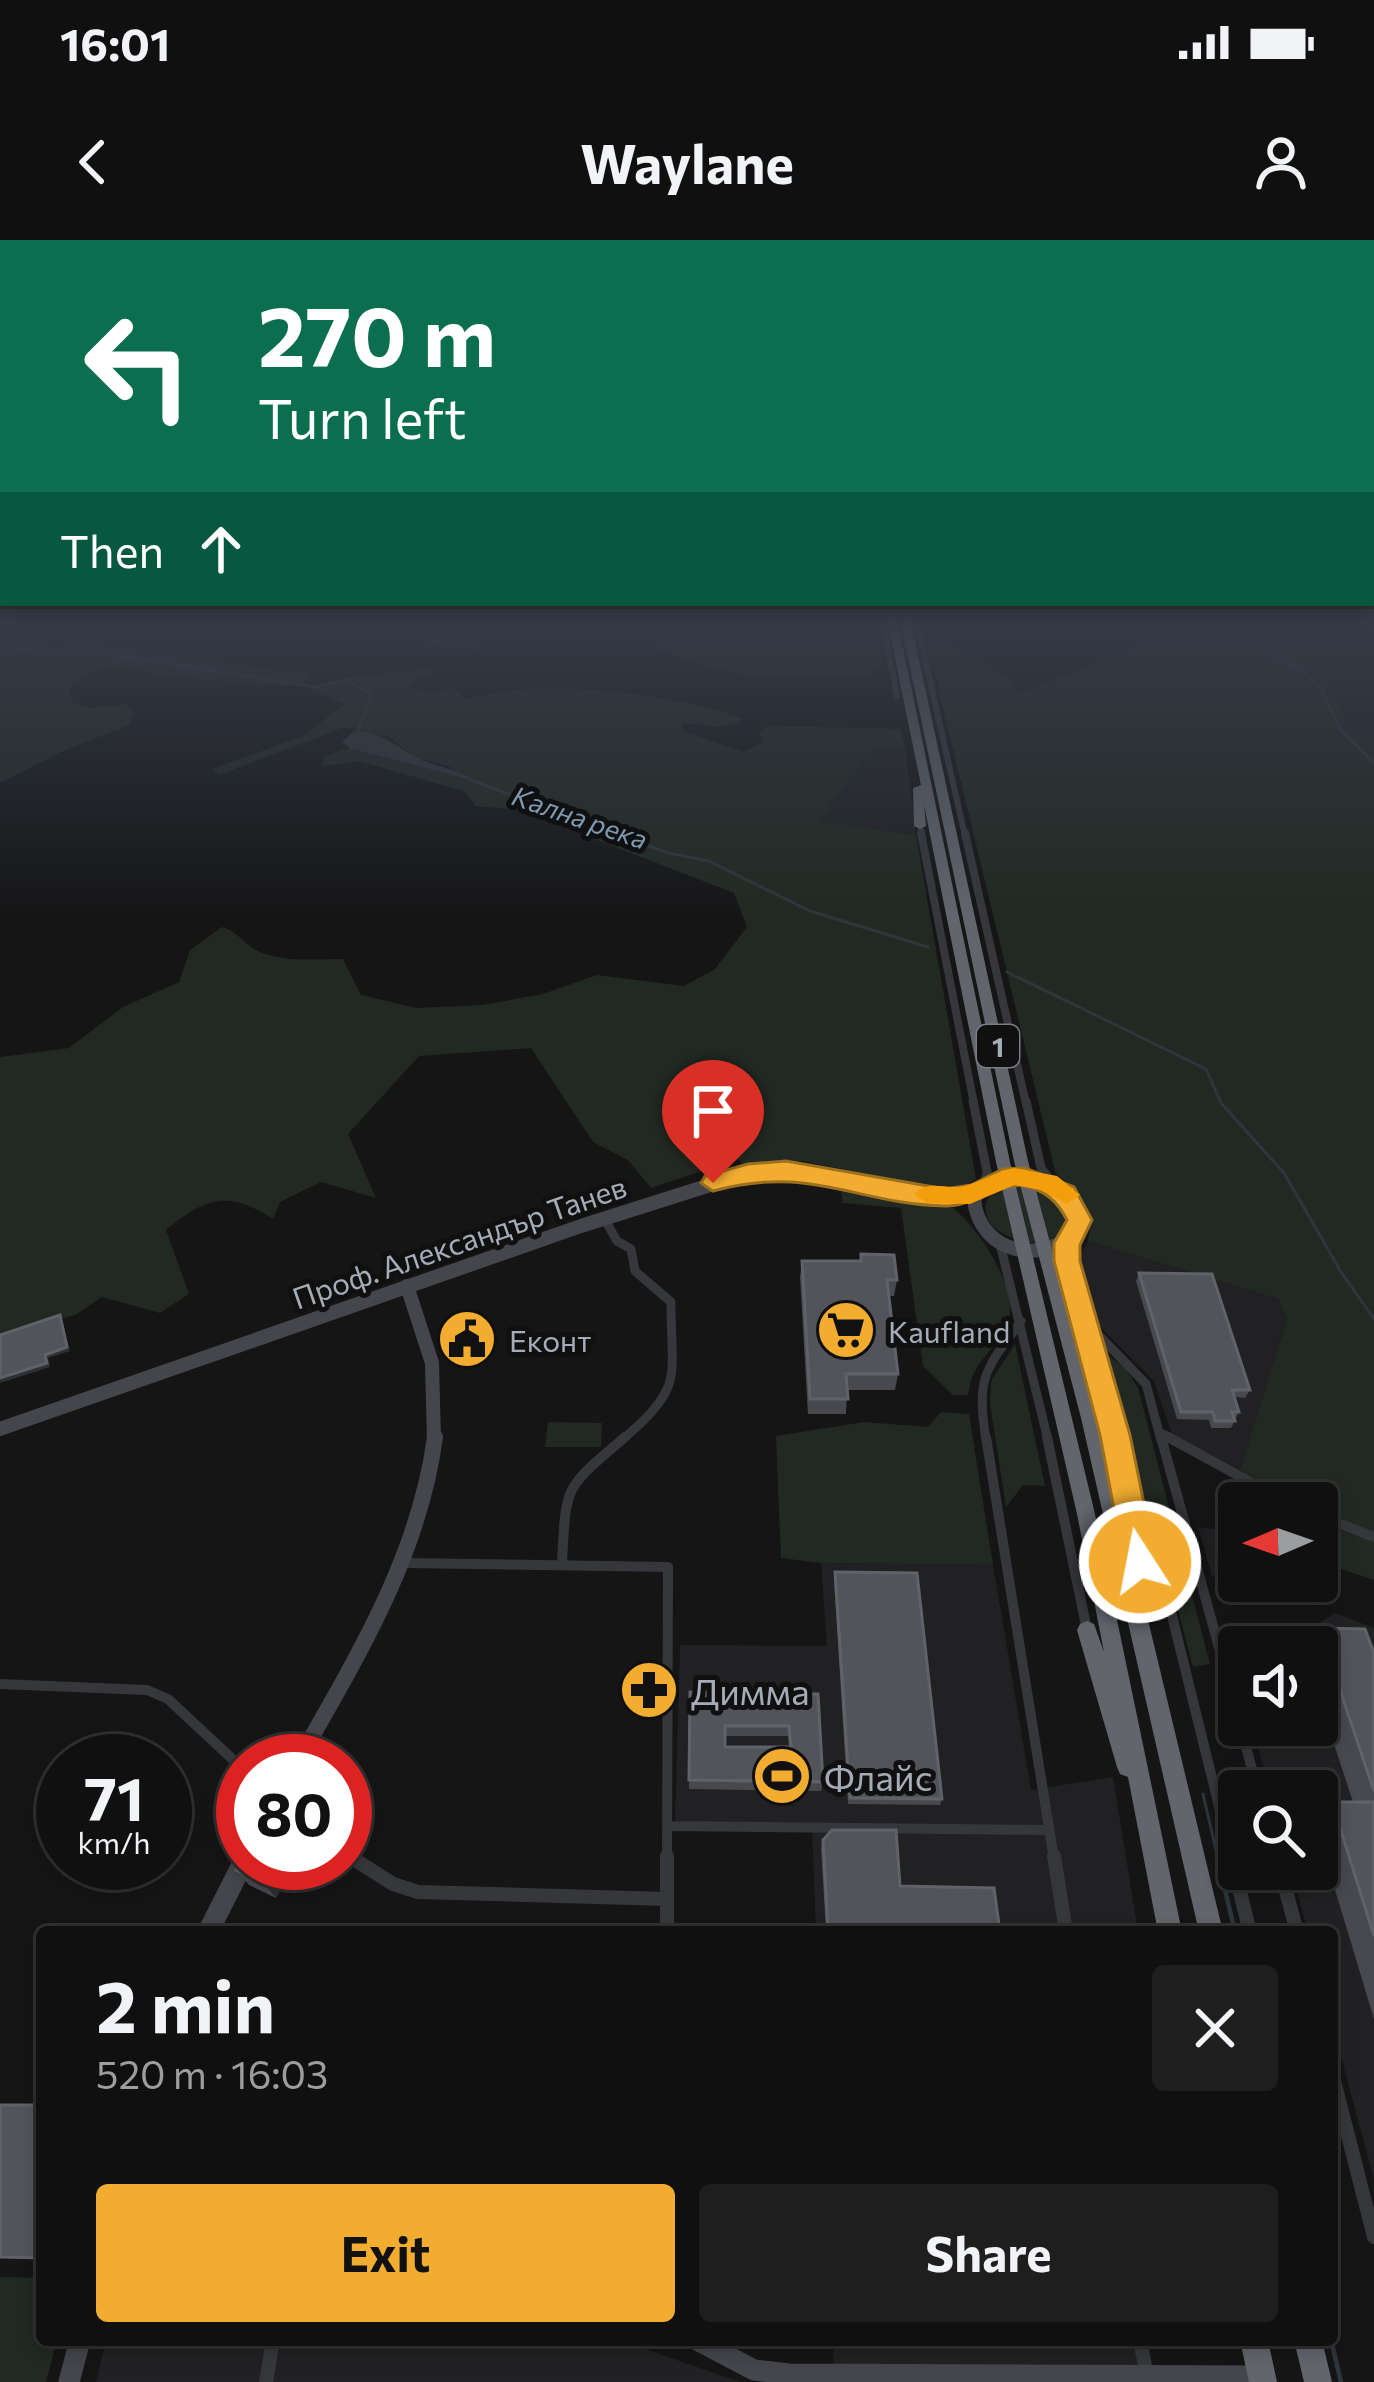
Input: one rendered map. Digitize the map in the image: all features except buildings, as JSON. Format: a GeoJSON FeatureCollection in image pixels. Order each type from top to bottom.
{"type":"FeatureCollection","features":[{"type":"Feature","properties":{"kind":"highway"},"geometry":{"type":"LineString","coordinates":[[908,719],[915,734]]}},
{"type":"Feature","properties":{"kind":"highway","name":"1"},"geometry":{"type":"LineString","coordinates":[[912,719],[1003,1162],[1090,1418],[1210,1926]]}},
{"type":"Feature","properties":{"kind":"highway","name":"1"},"geometry":{"type":"LineString","coordinates":[[927,719],[1022,1161],[1081,1493],[1169,1926]]}},
{"type":"Feature","properties":{"kind":"highway"},"geometry":{"type":"LineString","coordinates":[[920,826],[921,763]]}},
{"type":"Feature","properties":{"kind":"highway"},"geometry":{"type":"LineString","coordinates":[[950,821],[964,844]]}},
{"type":"Feature","properties":{"kind":"highway"},"geometry":{"type":"LineString","coordinates":[[968,901],[972,878]]}},
{"type":"Feature","properties":{"kind":"highway"},"geometry":{"type":"LineString","coordinates":[[1115,1435],[1140,1562],[1158,1708]]}},
{"type":"Feature","properties":{"kind":"highway"},"geometry":{"type":"LineString","coordinates":[[1088,1630],[1153,1843]]}},
{"type":"Feature","properties":{"kind":"highway"},"geometry":{"type":"LineString","coordinates":[[1255,2346],[1262,2379]]}},
{"type":"Feature","properties":{"kind":"highway"},"geometry":{"type":"LineString","coordinates":[[1309,2346],[1318,2382]]}},
{"type":"Feature","properties":{"kind":"street"},"geometry":{"type":"LineString","coordinates":[[920,826],[987,1172],[973,1214],[1000,1244],[1035,1252],[1067,1243],[1079,1220],[1071,1199],[1041,1168],[937,719]]}},
{"type":"Feature","properties":{"kind":"street","name":"Проф. Александър Танев"},"geometry":{"type":"LineString","coordinates":[[0,1429],[604,1218],[766,1170],[815,1173],[945,1198],[973,1214]]}},
{"type":"Feature","properties":{"kind":"street"},"geometry":{"type":"LineString","coordinates":[[981,1189],[1003,1178],[1025,1177],[1058,1188]]}},
{"type":"Feature","properties":{"kind":"street","name":"Проф. Александър Танев"},"geometry":{"type":"LineString","coordinates":[[945,1198],[981,1189]]}},
{"type":"Feature","properties":{"kind":"street"},"geometry":{"type":"LineString","coordinates":[[562,1564],[568,1491],[662,1406],[674,1378],[670,1302],[635,1271],[631,1249],[617,1241],[604,1218]]}},
{"type":"Feature","properties":{"kind":"street"},"geometry":{"type":"LineString","coordinates":[[1067,1243],[1115,1435],[1158,1558],[1249,1926]]}},
{"type":"Feature","properties":{"kind":"street"},"geometry":{"type":"LineString","coordinates":[[1000,1244],[1088,1630]]}},
{"type":"Feature","properties":{"kind":"street"},"geometry":{"type":"LineString","coordinates":[[312,1734],[404,1563],[426,1488],[436,1406],[429,1351],[407,1286]]}},
{"type":"Feature","properties":{"kind":"street"},"geometry":{"type":"LineString","coordinates":[[1083,1318],[1146,1384],[1218,1643]]}},
{"type":"Feature","properties":{"kind":"street"},"geometry":{"type":"LineString","coordinates":[[1021,1321],[985,1369],[980,1393],[1065,1926]]}},
{"type":"Feature","properties":{"kind":"street"},"geometry":{"type":"LineString","coordinates":[[1162,1434],[1250,1482]]}},
{"type":"Feature","properties":{"kind":"street"},"geometry":{"type":"LineString","coordinates":[[1338,1523],[1374,1537]]}},
{"type":"Feature","properties":{"kind":"street"},"geometry":{"type":"LineString","coordinates":[[404,1563],[662,1564],[669,1570],[667,1926]]}},
{"type":"Feature","properties":{"kind":"street"},"geometry":{"type":"LineString","coordinates":[[0,1684],[147,1690],[168,1700],[216,1744]]}},
{"type":"Feature","properties":{"kind":"street"},"geometry":{"type":"LineString","coordinates":[[668,1826],[1048,1830]]}},
{"type":"Feature","properties":{"kind":"street"},"geometry":{"type":"LineString","coordinates":[[372,1871],[418,1892],[667,1899]]}},
{"type":"Feature","properties":{"kind":"street"},"geometry":{"type":"LineString","coordinates":[[211,1926],[229,1890]]}},
{"type":"Feature","properties":{"kind":"street"},"geometry":{"type":"LineString","coordinates":[[1286,1890],[1295,1926]]}},
{"type":"Feature","properties":{"kind":"street"},"geometry":{"type":"LineString","coordinates":[[1338,2096],[1374,2237]]}},
{"type":"Feature","properties":{"kind":"street"},"geometry":{"type":"LineString","coordinates":[[69,2382],[78,2346]]}},
{"type":"Feature","properties":{"kind":"street"},"geometry":{"type":"LineString","coordinates":[[266,2382],[272,2346]]}},
{"type":"Feature","properties":{"kind":"street"},"geometry":{"type":"LineString","coordinates":[[710,2346],[754,2369],[788,2374],[1262,2379]]}},
{"type":"Feature","properties":{"kind":"street"},"geometry":{"type":"LineString","coordinates":[[1141,2346],[1147,2379]]}},
{"type":"Feature","properties":{"kind":"shaded area"},"geometry":{"type":"Polygon","coordinates":[[[0,719],[132,719],[129,725],[0,783],[0,719]]]}},
{"type":"Feature","properties":{"kind":"shaded area"},"geometry":{"type":"Polygon","coordinates":[[[325,719],[743,719],[720,726],[680,724],[686,732],[743,752],[764,742],[759,732],[768,726],[900,729],[905,747],[873,747],[819,821],[916,835],[976,1179],[954,1191],[802,1161],[744,1166],[738,1159],[651,1188],[628,1160],[593,1142],[531,1048],[419,1056],[348,1134],[376,1198],[321,1182],[280,1202],[273,1219],[230,1201],[206,1204],[166,1230],[189,1294],[160,1313],[102,1297],[77,1314],[0,1339],[0,1057],[69,1048],[123,1007],[179,982],[190,950],[222,927],[254,949],[274,956],[343,959],[361,995],[417,1008],[482,1005],[543,994],[597,975],[684,986],[715,969],[747,927],[734,893],[520,810],[476,806],[464,791],[359,761],[322,766],[325,756],[350,748],[471,780],[448,766],[414,757],[388,736],[345,727],[219,775],[211,769],[304,736],[325,719]]]}},
{"type":"Feature","properties":{"kind":"shaded area"},"geometry":{"type":"Polygon","coordinates":[[[946,719],[1345,719],[1349,731],[1374,736],[1374,1534],[1338,1519],[1338,1482],[1261,1482],[1240,1470],[1287,1319],[1278,1299],[1088,1241],[1089,1214],[1061,1182],[946,719]]]}},
{"type":"Feature","properties":{"kind":"shaded area"},"geometry":{"type":"Polygon","coordinates":[[[1345,719],[1374,719],[1374,736],[1349,731],[1345,719]]]}},
{"type":"Feature","properties":{"kind":"shaded area"},"geometry":{"type":"Polygon","coordinates":[[[355,730],[382,737],[475,781],[350,748],[342,742],[355,730]]]}},
{"type":"Feature","properties":{"kind":"shaded area"},"geometry":{"type":"Polygon","coordinates":[[[873,747],[905,747],[916,835],[818,821],[873,747]]]}},
{"type":"Feature","properties":{"kind":"shaded area"},"geometry":{"type":"Polygon","coordinates":[[[1015,1183],[1058,1198],[1068,1223],[1061,1232],[1033,1243],[993,1227],[986,1211],[988,1198],[1015,1183]]]}},
{"type":"Feature","properties":{"kind":"shaded area"},"geometry":{"type":"Polygon","coordinates":[[[840,1185],[953,1208],[994,1259],[1008,1293],[1008,1322],[975,1372],[968,1395],[953,1395],[923,1366],[901,1208],[843,1203],[840,1185]]]}},
{"type":"Feature","properties":{"kind":"shaded area"},"geometry":{"type":"Polygon","coordinates":[[[1088,1241],[1278,1299],[1287,1319],[1240,1470],[1172,1434],[1154,1381],[1096,1323],[1077,1261],[1088,1241]]]}},
{"type":"Feature","properties":{"kind":"shaded area"},"geometry":{"type":"Polygon","coordinates":[[[1015,1344],[1045,1486],[1023,1485],[1006,1507],[990,1404],[991,1381],[1015,1344]]]}},
{"type":"Feature","properties":{"kind":"shaded area"},"geometry":{"type":"Polygon","coordinates":[[[1099,1348],[1126,1369],[1138,1388],[1210,1664],[1193,1667],[1099,1348]]]}},
{"type":"Feature","properties":{"kind":"shaded area"},"geometry":{"type":"Polygon","coordinates":[[[941,1412],[969,1414],[993,1565],[821,1563],[781,1558],[776,1436],[864,1422],[928,1427],[941,1412]]]}},
{"type":"Feature","properties":{"kind":"shaded area"},"geometry":{"type":"Polygon","coordinates":[[[548,1422],[602,1423],[601,1447],[545,1447],[548,1422]]]}},
{"type":"Feature","properties":{"kind":"shaded area"},"geometry":{"type":"Polygon","coordinates":[[[1198,1527],[1218,1530],[1218,1575],[1212,1577],[1198,1527]]]}},
{"type":"Feature","properties":{"kind":"shaded area"},"geometry":{"type":"Polygon","coordinates":[[[1338,1529],[1374,1542],[1374,1580],[1338,1568],[1338,1529]]]}},
{"type":"Feature","properties":{"kind":"shaded area"},"geometry":{"type":"Polygon","coordinates":[[[821,1563],[993,1565],[1031,1790],[1113,1777],[1137,1926],[816,1926],[812,1827],[675,1821],[680,1645],[827,1646],[821,1563]]]}},
{"type":"Feature","properties":{"kind":"shaded area"},"geometry":{"type":"Polygon","coordinates":[[[1335,1613],[1374,1628],[1374,2180],[1338,2045],[1338,1926],[1306,1926],[1297,1890],[1338,1890],[1338,1770],[1264,1770],[1258,1746],[1338,1746],[1338,1626],[1314,1626],[1335,1613]]]}},
{"type":"Feature","properties":{"kind":"shaded area"},"geometry":{"type":"Polygon","coordinates":[[[0,2277],[36,2278],[36,2346],[55,2346],[46,2382],[0,2382],[0,2277]]]}},
{"type":"Feature","properties":{"kind":"shaded area"},"geometry":{"type":"Polygon","coordinates":[[[105,2346],[636,2346],[741,2382],[96,2382],[105,2346]]]}},
{"type":"Feature","properties":{"kind":"shaded area"},"geometry":{"type":"Polygon","coordinates":[[[833,2346],[1141,2346],[1147,2377],[834,2377],[833,2346]]]}},
{"type":"Feature","properties":{"kind":"waterway","name":"Кална река"},"geometry":{"type":"LineString","coordinates":[[358,732],[363,719]]}},
{"type":"Feature","properties":{"kind":"waterway"},"geometry":{"type":"LineString","coordinates":[[1335,719],[1374,763]]}},
{"type":"Feature","properties":{"kind":"waterway","name":"Кална река"},"geometry":{"type":"LineString","coordinates":[[471,780],[668,853],[709,861],[810,911],[928,947]]}},
{"type":"Feature","properties":{"kind":"waterway","name":"Кална река"},"geometry":{"type":"LineString","coordinates":[[1007,972],[1206,1069],[1221,1103],[1284,1173],[1374,1319]]}},
{"type":"Feature","properties":{"kind":"waterway"},"geometry":{"type":"LineString","coordinates":[[1203,1794],[1218,1859]]}},
{"type":"Feature","properties":{"kind":"waterway"},"geometry":{"type":"LineString","coordinates":[[1217,1856],[1234,1926]]}},
{"type":"Feature","properties":{"kind":"waterway"},"geometry":{"type":"LineString","coordinates":[[1332,2346],[1341,2382]]}},
{"type":"Feature","properties":{"kind":"slow traffic"},"geometry":{"type":"LineString","coordinates":[[927,1194],[970,1195],[993,1181],[1014,1176],[1037,1179],[1067,1195]]}},
{"type":"Feature","properties":{"kind":"place","name":"Kaufland"},"geometry":{"type":"Point","coordinates":[846,1330]}},
{"type":"Feature","properties":{"kind":"place","name":"Еконт"},"geometry":{"type":"Point","coordinates":[467,1339]}},
{"type":"Feature","properties":{"kind":"place","name":"Димма"},"geometry":{"type":"Point","coordinates":[649,1690]}},
{"type":"Feature","properties":{"kind":"place","name":"Флайс"},"geometry":{"type":"Point","coordinates":[782,1776]}},
{"type":"Feature","properties":{"kind":"route"},"geometry":{"type":"LineString","coordinates":[[713,1183],[748,1173],[786,1170],[945,1198],[977,1193],[1003,1178],[1025,1177],[1065,1193],[1076,1206],[1079,1220],[1067,1243],[1067,1261],[1115,1435],[1140,1562]]}}]}
